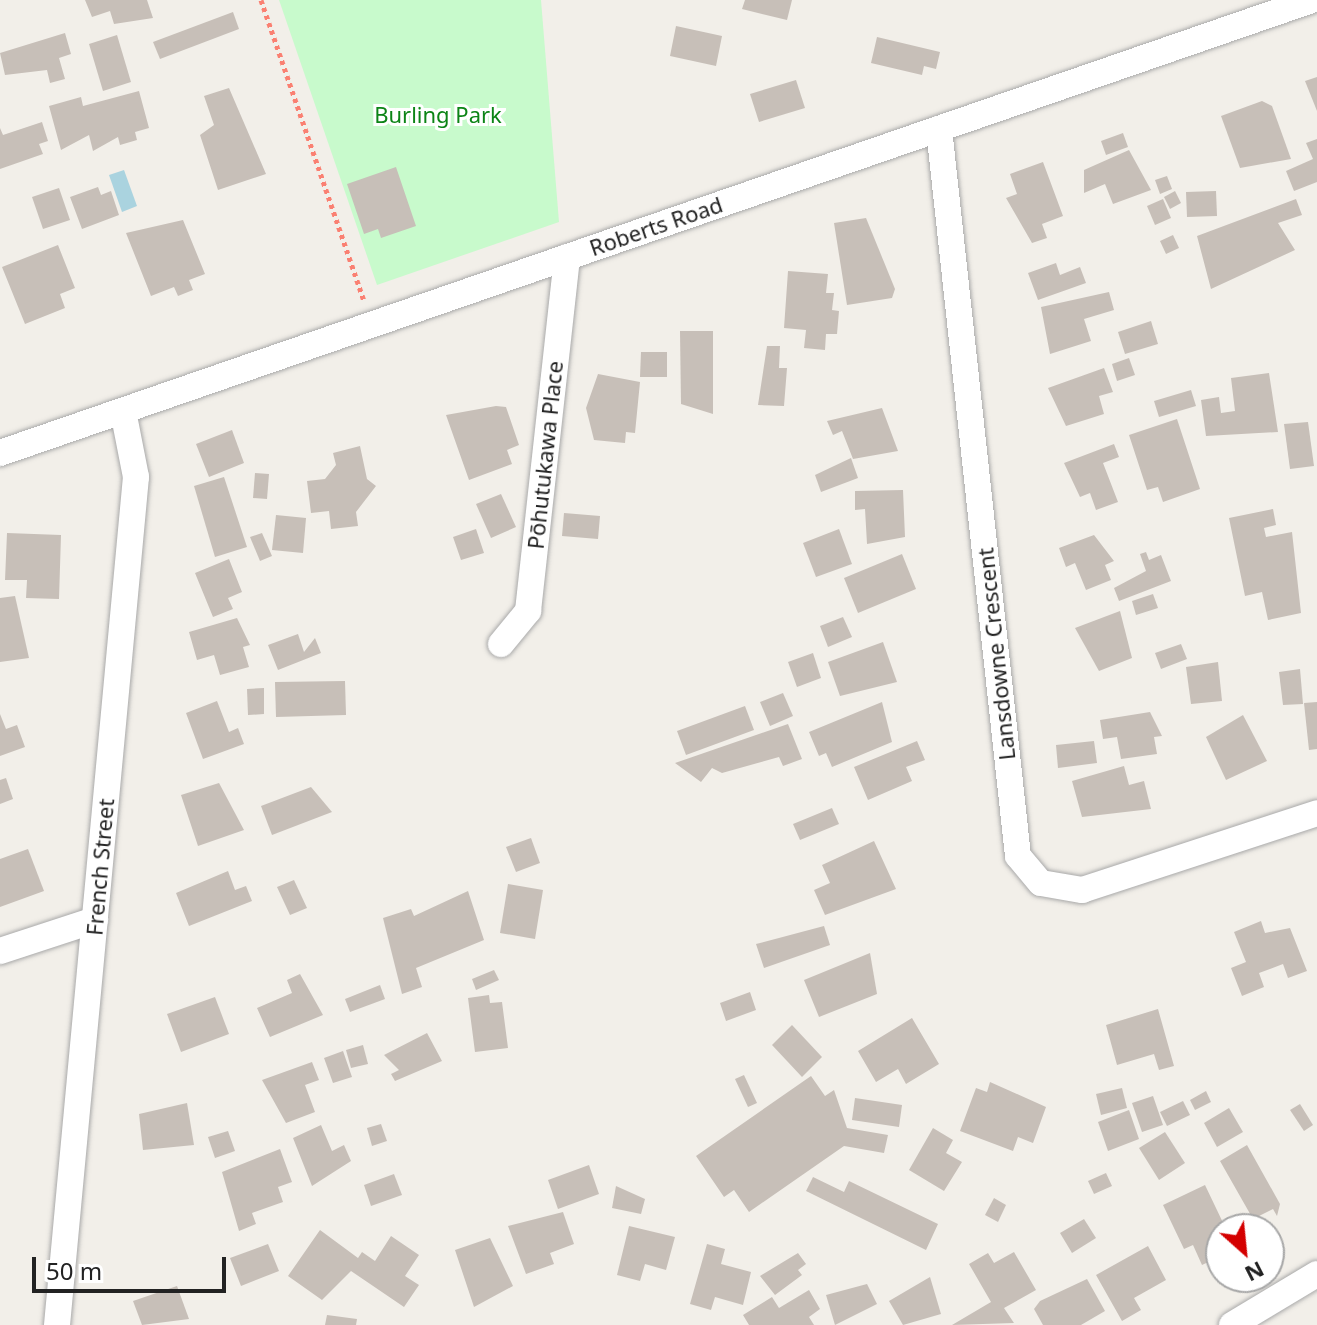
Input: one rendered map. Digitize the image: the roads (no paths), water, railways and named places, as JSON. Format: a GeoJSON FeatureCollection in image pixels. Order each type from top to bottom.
{"type":"FeatureCollection","features":[{"type":"Feature","properties":{"kind":"street","name":"Roberts Road"},"geometry":{"type":"LineString","coordinates":[[0,453],[1312,0]]}},
{"type":"Feature","properties":{"kind":"street","name":"Lansdowne Crescent"},"geometry":{"type":"LineString","coordinates":[[939,129],[1018,856],[1041,883],[1082,890],[1317,813]]}},
{"type":"Feature","properties":{"kind":"street","name":"Pōhutukawa Place"},"geometry":{"type":"LineString","coordinates":[[501,644],[528,611],[567,257]]}},
{"type":"Feature","properties":{"kind":"street","name":"French Street"},"geometry":{"type":"LineString","coordinates":[[57,1325],[136,477],[123,411]]}},
{"type":"Feature","properties":{"kind":"street"},"geometry":{"type":"LineString","coordinates":[[0,951],[95,920]]}},
{"type":"Feature","properties":{"kind":"street"},"geometry":{"type":"LineString","coordinates":[[1232,1325],[1317,1274]]}},
{"type":"Feature","properties":{"kind":"water"},"geometry":{"type":"Polygon","coordinates":[[[124,170],[137,206],[122,212],[109,175],[124,170]]]}},
{"type":"Feature","properties":{"kind":"park label","name":"Burling Park"},"geometry":{"type":"Point","coordinates":[438,115]}}]}
